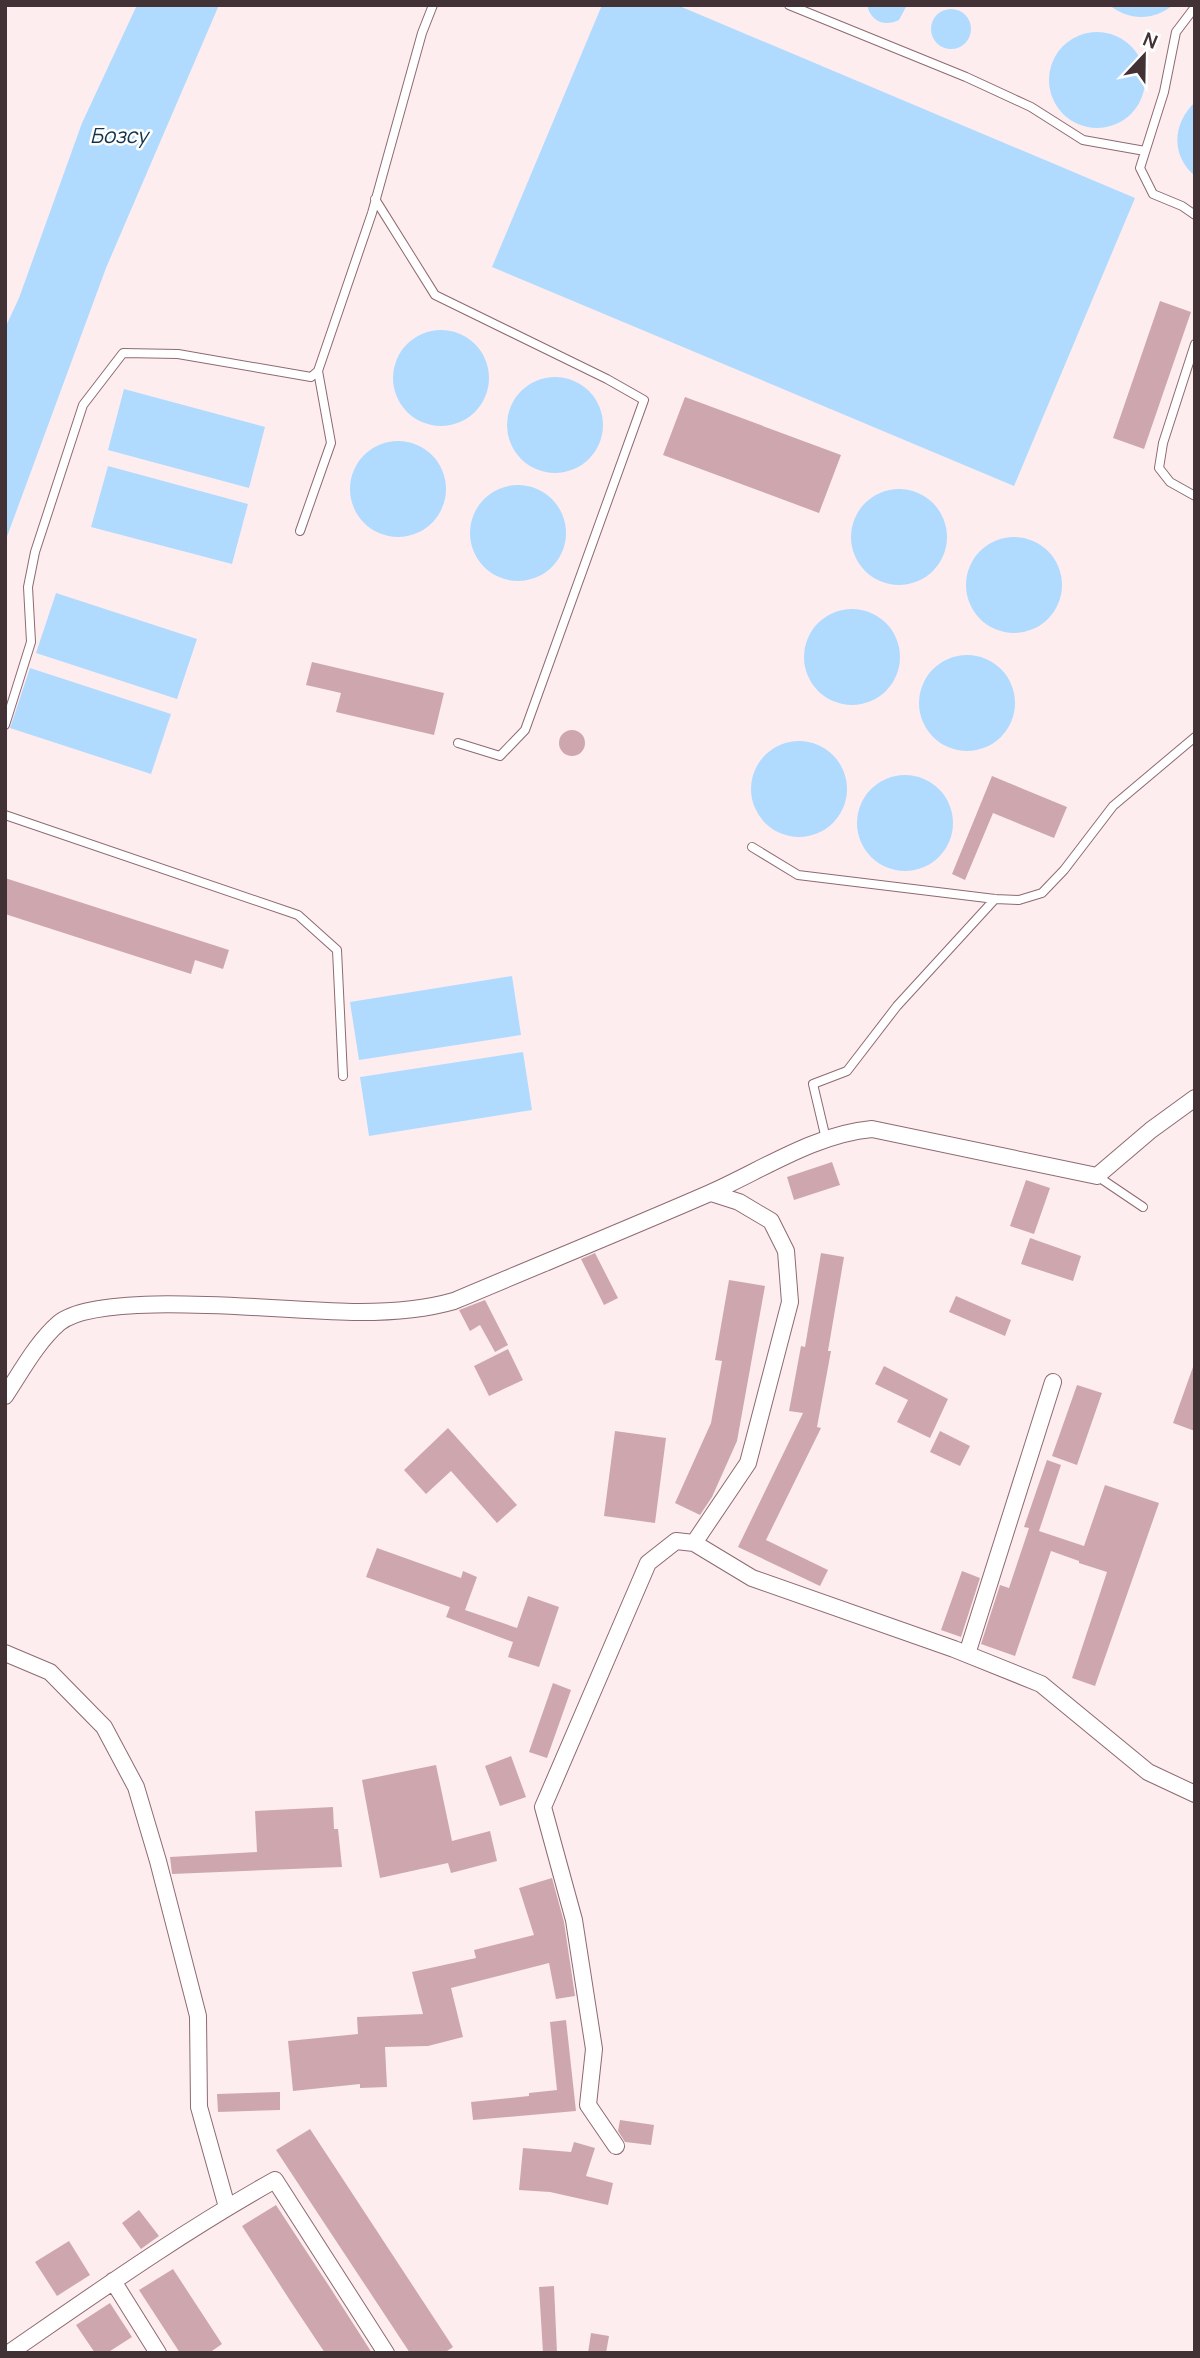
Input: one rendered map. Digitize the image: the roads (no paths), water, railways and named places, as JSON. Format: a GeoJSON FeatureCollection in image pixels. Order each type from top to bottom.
{"type":"FeatureCollection","features":[{"type":"Feature","properties":{"kind":"street"},"geometry":{"type":"LineString","coordinates":[[5,1396],[60,1322],[79,1313],[117,1306],[178,1304],[358,1312],[428,1308],[454,1301],[710,1193],[826,1139],[857,1130],[872,1129],[1097,1176],[1151,1130],[1195,1098]]}},
{"type":"Feature","properties":{"kind":"street"},"geometry":{"type":"LineString","coordinates":[[694,1543],[748,1463],[790,1303],[786,1251],[771,1222],[740,1202],[710,1193]]}},
{"type":"Feature","properties":{"kind":"street"},"geometry":{"type":"LineString","coordinates":[[967,1654],[1053,1382]]}},
{"type":"Feature","properties":{"kind":"street"},"geometry":{"type":"LineString","coordinates":[[616,2146],[588,2105],[593,2036],[574,1920],[543,1807],[648,1563],[676,1541],[694,1543],[752,1578],[967,1654],[1041,1684],[1148,1772],[1195,1794]]}},
{"type":"Feature","properties":{"kind":"street"},"geometry":{"type":"LineString","coordinates":[[5,1653],[50,1672],[104,1727],[136,1787],[198,2017],[199,2107],[227,2207]]}},
{"type":"Feature","properties":{"kind":"street"},"geometry":{"type":"LineString","coordinates":[[9,2353],[113,2281],[227,2207],[275,2180],[386,2353]]}},
{"type":"Feature","properties":{"kind":"street"},"geometry":{"type":"LineString","coordinates":[[113,2281],[158,2353]]}},
{"type":"Feature","properties":{"kind":"lane"},"geometry":{"type":"LineString","coordinates":[[300,531],[331,443],[318,371],[375,200],[422,33],[433,5]]}},
{"type":"Feature","properties":{"kind":"lane"},"geometry":{"type":"LineString","coordinates":[[789,5],[966,76],[1031,107],[1083,139],[1145,151]]}},
{"type":"Feature","properties":{"kind":"lane"},"geometry":{"type":"LineString","coordinates":[[1195,7],[1175,32],[1164,92],[1140,168],[1153,194],[1182,206],[1195,215]]}},
{"type":"Feature","properties":{"kind":"lane"},"geometry":{"type":"LineString","coordinates":[[375,200],[435,295],[607,379],[644,400],[525,730],[500,756],[458,743]]}},
{"type":"Feature","properties":{"kind":"lane"},"geometry":{"type":"LineString","coordinates":[[1195,344],[1163,443],[1159,468],[1170,482],[1195,496]]}},
{"type":"Feature","properties":{"kind":"lane"},"geometry":{"type":"LineString","coordinates":[[5,725],[31,642],[28,587],[39,540],[83,405],[124,354],[178,354],[311,377],[318,371]]}},
{"type":"Feature","properties":{"kind":"lane"},"geometry":{"type":"LineString","coordinates":[[752,847],[798,875],[1019,900],[1042,893],[1064,870],[1113,806],[1195,737]]}},
{"type":"Feature","properties":{"kind":"lane"},"geometry":{"type":"LineString","coordinates":[[5,814],[298,915],[337,950],[342,1076]]}},
{"type":"Feature","properties":{"kind":"lane"},"geometry":{"type":"LineString","coordinates":[[826,1139],[813,1084],[847,1071],[897,1006],[995,899]]}},
{"type":"Feature","properties":{"kind":"lane"},"geometry":{"type":"LineString","coordinates":[[1097,1176],[1143,1207]]}},
{"type":"Feature","properties":{"kind":"water","name":"Бозсу"},"geometry":{"type":"Polygon","coordinates":[[[137,5],[219,5],[106,268],[5,542],[5,328],[19,298],[82,123],[137,5]]]}},
{"type":"Feature","properties":{"kind":"water"},"geometry":{"type":"Polygon","coordinates":[[[602,5],[677,5],[1135,198],[1014,486],[492,267],[602,5]]]}},
{"type":"Feature","properties":{"kind":"water"},"geometry":{"type":"Polygon","coordinates":[[[867,5],[907,5],[899,20],[884,23],[872,16],[867,5]]]}},
{"type":"Feature","properties":{"kind":"water"},"geometry":{"type":"Polygon","coordinates":[[[1109,5],[1173,5],[1158,14],[1141,17],[1125,14],[1109,5]]]}},
{"type":"Feature","properties":{"kind":"water"},"geometry":{"type":"Polygon","coordinates":[[[951,9],[965,15],[971,29],[965,43],[951,49],[937,43],[931,29],[937,15],[951,9]]]}},
{"type":"Feature","properties":{"kind":"water"},"geometry":{"type":"Polygon","coordinates":[[[1097,32],[1115,36],[1131,46],[1141,62],[1145,80],[1141,98],[1131,114],[1115,124],[1097,128],[1079,124],[1063,114],[1053,98],[1049,80],[1053,62],[1063,46],[1079,36],[1097,32]]]}},
{"type":"Feature","properties":{"kind":"water"},"geometry":{"type":"Polygon","coordinates":[[[1195,102],[1195,176],[1181,159],[1177,139],[1182,119],[1195,102]]]}},
{"type":"Feature","properties":{"kind":"water"},"geometry":{"type":"Polygon","coordinates":[[[441,330],[459,334],[475,344],[485,360],[489,378],[485,396],[475,412],[459,422],[441,426],[423,422],[407,412],[397,396],[393,378],[397,360],[407,344],[423,334],[441,330]]]}},
{"type":"Feature","properties":{"kind":"water"},"geometry":{"type":"Polygon","coordinates":[[[555,377],[573,381],[589,391],[599,407],[603,425],[599,443],[589,459],[573,469],[555,473],[537,469],[521,459],[511,443],[507,425],[511,407],[521,391],[537,381],[555,377]]]}},
{"type":"Feature","properties":{"kind":"water"},"geometry":{"type":"Polygon","coordinates":[[[124,389],[265,427],[249,488],[108,450],[124,389]]]}},
{"type":"Feature","properties":{"kind":"water"},"geometry":{"type":"Polygon","coordinates":[[[398,441],[416,445],[432,455],[442,471],[446,489],[442,507],[432,523],[416,533],[398,537],[380,533],[364,523],[354,507],[350,489],[354,471],[364,455],[380,445],[398,441]]]}},
{"type":"Feature","properties":{"kind":"water"},"geometry":{"type":"Polygon","coordinates":[[[108,466],[248,504],[232,564],[91,527],[108,466]]]}},
{"type":"Feature","properties":{"kind":"water"},"geometry":{"type":"Polygon","coordinates":[[[518,485],[536,489],[552,499],[562,515],[566,533],[562,551],[552,567],[536,577],[518,581],[500,577],[484,567],[474,551],[470,533],[474,515],[484,499],[500,489],[518,485]]]}},
{"type":"Feature","properties":{"kind":"water"},"geometry":{"type":"Polygon","coordinates":[[[899,489],[917,493],[933,503],[943,519],[947,537],[943,555],[933,571],[917,581],[899,585],[881,581],[865,571],[855,555],[851,537],[855,519],[865,503],[881,493],[899,489]]]}},
{"type":"Feature","properties":{"kind":"water"},"geometry":{"type":"Polygon","coordinates":[[[1014,537],[1032,541],[1048,551],[1058,567],[1062,585],[1058,603],[1048,619],[1032,629],[1014,633],[996,629],[980,619],[970,603],[966,585],[970,567],[980,551],[996,541],[1014,537]]]}},
{"type":"Feature","properties":{"kind":"water"},"geometry":{"type":"Polygon","coordinates":[[[56,593],[197,639],[177,699],[36,653],[56,593]]]}},
{"type":"Feature","properties":{"kind":"water"},"geometry":{"type":"Polygon","coordinates":[[[852,609],[870,613],[886,623],[896,639],[900,657],[896,675],[886,691],[870,701],[852,705],[834,701],[818,691],[808,675],[804,657],[808,639],[818,623],[834,613],[852,609]]]}},
{"type":"Feature","properties":{"kind":"water"},"geometry":{"type":"Polygon","coordinates":[[[967,655],[985,659],[1001,669],[1011,685],[1015,703],[1011,721],[1001,737],[985,747],[967,751],[949,747],[933,737],[923,721],[919,703],[923,685],[933,669],[949,659],[967,655]]]}},
{"type":"Feature","properties":{"kind":"water"},"geometry":{"type":"Polygon","coordinates":[[[30,668],[171,714],[151,774],[10,728],[30,668]]]}},
{"type":"Feature","properties":{"kind":"water"},"geometry":{"type":"Polygon","coordinates":[[[799,741],[817,745],[833,755],[843,771],[847,789],[843,807],[833,823],[817,833],[799,837],[781,833],[765,823],[755,807],[751,789],[755,771],[765,755],[781,745],[799,741]]]}},
{"type":"Feature","properties":{"kind":"water"},"geometry":{"type":"Polygon","coordinates":[[[905,775],[923,779],[939,789],[949,805],[953,823],[949,841],[939,857],[923,867],[905,871],[887,867],[871,857],[861,841],[857,823],[861,805],[871,789],[887,779],[905,775]]]}},
{"type":"Feature","properties":{"kind":"water"},"geometry":{"type":"Polygon","coordinates":[[[512,976],[521,1035],[359,1060],[350,1002],[512,976]]]}},
{"type":"Feature","properties":{"kind":"water"},"geometry":{"type":"Polygon","coordinates":[[[523,1052],[532,1110],[369,1136],[360,1077],[523,1052]]]}}]}
